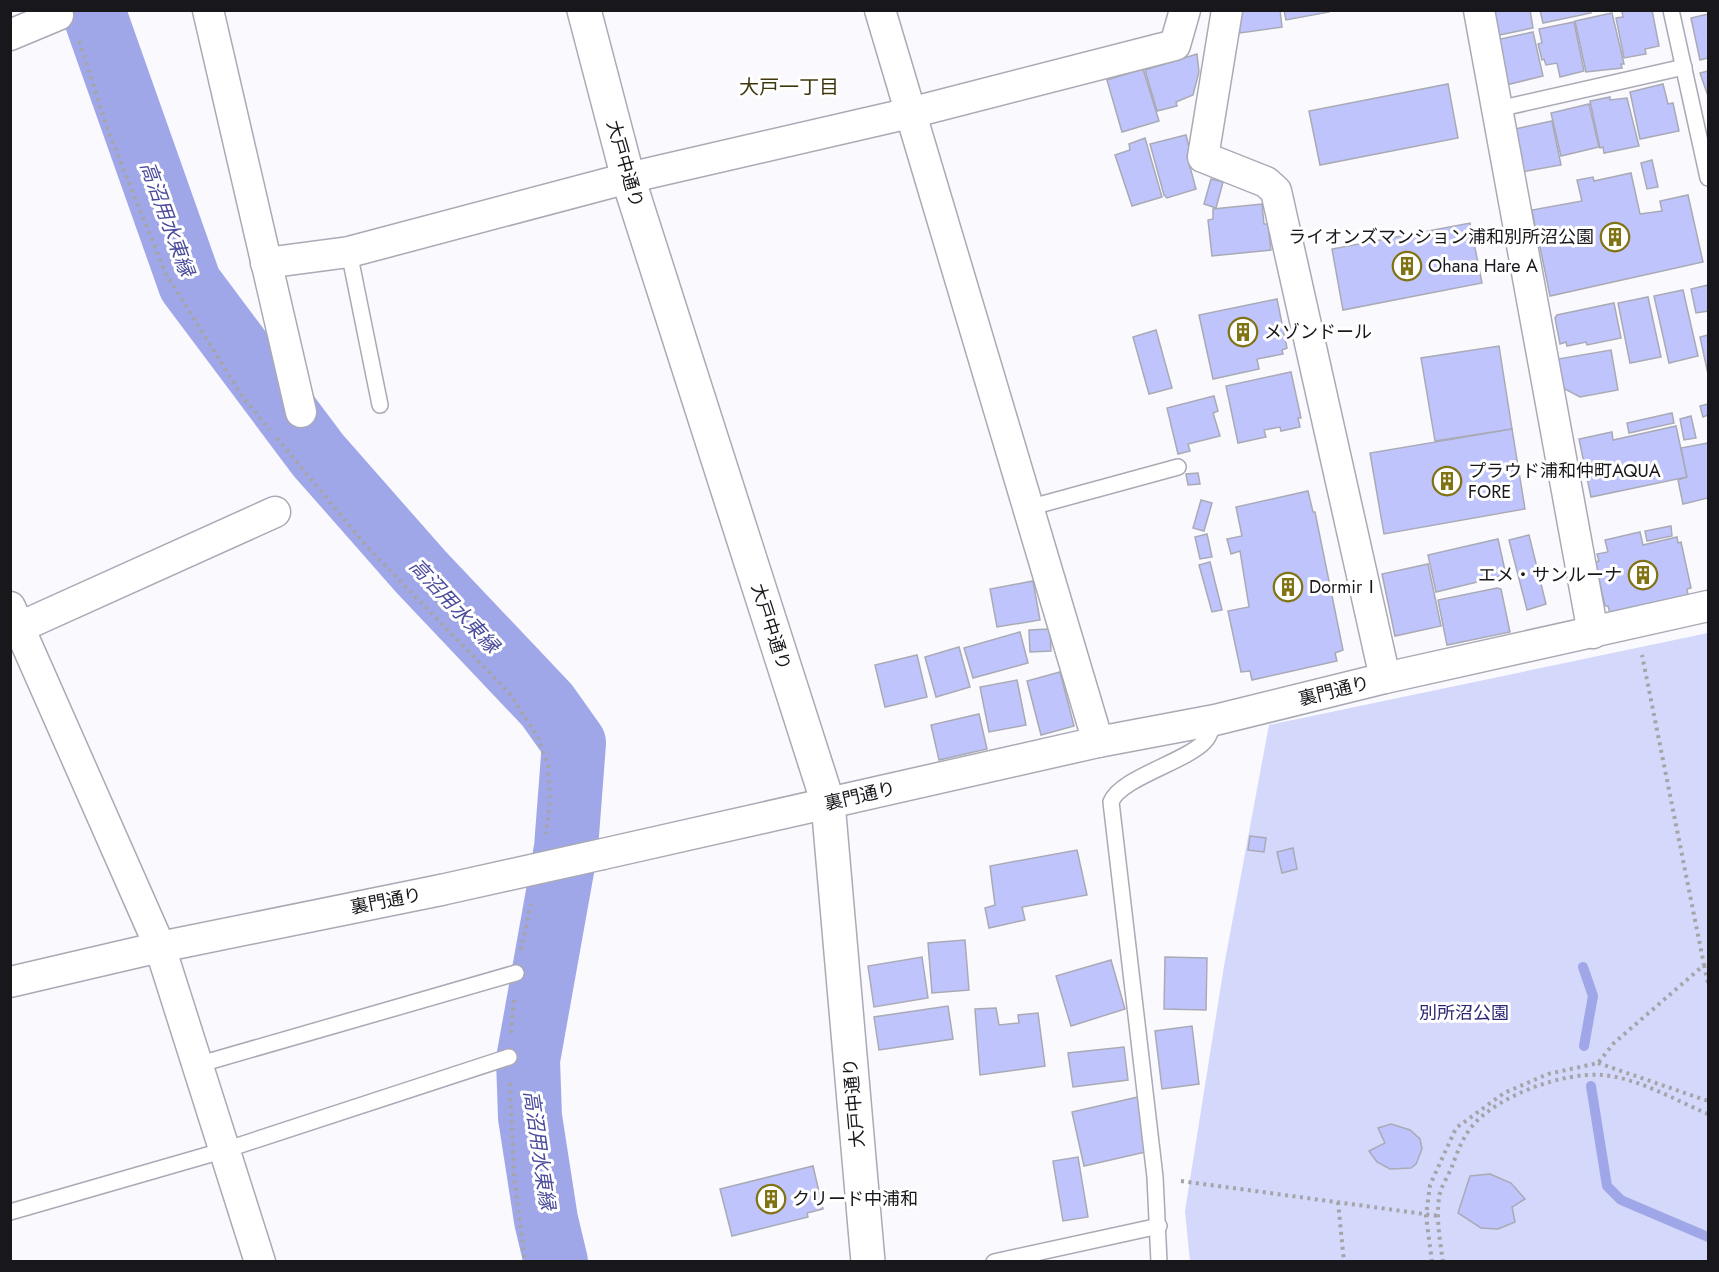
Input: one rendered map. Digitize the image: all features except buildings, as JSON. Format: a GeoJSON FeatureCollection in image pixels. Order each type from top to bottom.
{"type":"FeatureCollection","features":[{"type":"Feature","properties":{"kind":"street"},"geometry":{"type":"LineString","coordinates":[[208,10],[301,412]]}},
{"type":"Feature","properties":{"kind":"street","name":"大戸中通り"},"geometry":{"type":"LineString","coordinates":[[584,10],[628,178],[828,803],[868,1262]]}},
{"type":"Feature","properties":{"kind":"street"},"geometry":{"type":"LineString","coordinates":[[880,10],[1098,742]]}},
{"type":"Feature","properties":{"kind":"street"},"geometry":{"type":"LineString","coordinates":[[266,263],[349,252],[628,178],[910,113],[1174,45],[1185,10]]}},
{"type":"Feature","properties":{"kind":"street"},"geometry":{"type":"LineString","coordinates":[[1227,10],[1203,157],[1266,182],[1276,191],[1385,678]]}},
{"type":"Feature","properties":{"kind":"street"},"geometry":{"type":"LineString","coordinates":[[1479,10],[1593,633]]}},
{"type":"Feature","properties":{"kind":"street"},"geometry":{"type":"LineString","coordinates":[[10,34],[68,25]]}},
{"type":"Feature","properties":{"kind":"street"},"geometry":{"type":"LineString","coordinates":[[260,1262],[159,947],[15,617],[274,512]]}},
{"type":"Feature","properties":{"kind":"street","name":"裏門通り"},"geometry":{"type":"LineString","coordinates":[[10,982],[159,947],[441,890],[1098,742],[1215,720],[1385,678],[1708,606]]}},
{"type":"Feature","properties":{"kind":"lane"},"geometry":{"type":"LineString","coordinates":[[1671,10],[1708,178]]}},
{"type":"Feature","properties":{"kind":"lane"},"geometry":{"type":"LineString","coordinates":[[1498,109],[1683,67]]}},
{"type":"Feature","properties":{"kind":"lane"},"geometry":{"type":"LineString","coordinates":[[349,252],[380,405]]}},
{"type":"Feature","properties":{"kind":"lane"},"geometry":{"type":"LineString","coordinates":[[1028,508],[1178,467]]}},
{"type":"Feature","properties":{"kind":"lane"},"geometry":{"type":"LineString","coordinates":[[1159,1262],[1155,1177],[1111,802],[1113,797],[1128,786],[1206,741],[1215,720]]}},
{"type":"Feature","properties":{"kind":"lane"},"geometry":{"type":"LineString","coordinates":[[197,1065],[516,973]]}},
{"type":"Feature","properties":{"kind":"lane"},"geometry":{"type":"LineString","coordinates":[[10,1212],[225,1150],[509,1057]]}},
{"type":"Feature","properties":{"kind":"lane"},"geometry":{"type":"LineString","coordinates":[[994,1262],[1159,1226]]}},
{"type":"Feature","properties":{"kind":"path"},"geometry":{"type":"LineString","coordinates":[[68,25],[155,252],[242,396],[368,548],[492,673],[538,737],[548,766],[550,801],[544,844]]}},
{"type":"Feature","properties":{"kind":"path"},"geometry":{"type":"LineString","coordinates":[[1636,622],[1708,983]]}},
{"type":"Feature","properties":{"kind":"path"},"geometry":{"type":"LineString","coordinates":[[1598,1063],[1614,1044],[1704,964]]}},
{"type":"Feature","properties":{"kind":"path"},"geometry":{"type":"LineString","coordinates":[[1432,1262],[1426,1216],[1430,1185],[1456,1128],[1504,1093],[1548,1074],[1598,1063],[1708,1101]]}},
{"type":"Feature","properties":{"kind":"path"},"geometry":{"type":"LineString","coordinates":[[1443,1262],[1439,1197],[1459,1147],[1474,1124],[1508,1100],[1541,1084],[1573,1075],[1603,1075],[1628,1080],[1708,1114]]}},
{"type":"Feature","properties":{"kind":"path"},"geometry":{"type":"LineString","coordinates":[[1155,1177],[1439,1216]]}},
{"type":"Feature","properties":{"kind":"path"},"geometry":{"type":"LineString","coordinates":[[1338,1202],[1344,1262]]}},
{"type":"Feature","properties":{"kind":"green space","name":"別所沼公園"},"geometry":{"type":"Polygon","coordinates":[[[1708,633],[1708,1261],[1190,1262],[1185,1211],[1224,966],[1269,725],[1708,633]]]}},
{"type":"Feature","properties":{"kind":"waterway","name":"高沼用水東縁"},"geometry":{"type":"LineString","coordinates":[[93,10],[190,284],[318,455],[421,572],[547,705],[574,743],[566,848],[528,1060],[530,1117],[546,1220],[556,1262]]}},
{"type":"Feature","properties":{"kind":"waterway"},"geometry":{"type":"LineString","coordinates":[[1583,967],[1593,996],[1584,1046]]}},
{"type":"Feature","properties":{"kind":"waterway"},"geometry":{"type":"LineString","coordinates":[[1591,1086],[1607,1186],[1621,1200],[1708,1237]]}},
{"type":"Feature","properties":{"kind":"place","name":"ライオンズマンション浦和別所沼公園"},"geometry":{"type":"Point","coordinates":[1615,237]}},
{"type":"Feature","properties":{"kind":"place","name":"Ohana Hare A"},"geometry":{"type":"Point","coordinates":[1407,266]}},
{"type":"Feature","properties":{"kind":"place","name":"メゾンドール"},"geometry":{"type":"Point","coordinates":[1243,332]}},
{"type":"Feature","properties":{"kind":"place","name":"プラウド浦和仲町AQUA FORE"},"geometry":{"type":"Point","coordinates":[1447,481]}},
{"type":"Feature","properties":{"kind":"place","name":"エメ・サンルーナ"},"geometry":{"type":"Point","coordinates":[1643,575]}},
{"type":"Feature","properties":{"kind":"place","name":"DormirⅠ"},"geometry":{"type":"Point","coordinates":[1288,587]}},
{"type":"Feature","properties":{"kind":"place","name":"クリード中浦和"},"geometry":{"type":"Point","coordinates":[771,1199]}},
{"type":"Feature","properties":{"kind":"district","name":"大戸一丁目"},"geometry":{"type":"Point","coordinates":[789,87]}}]}
